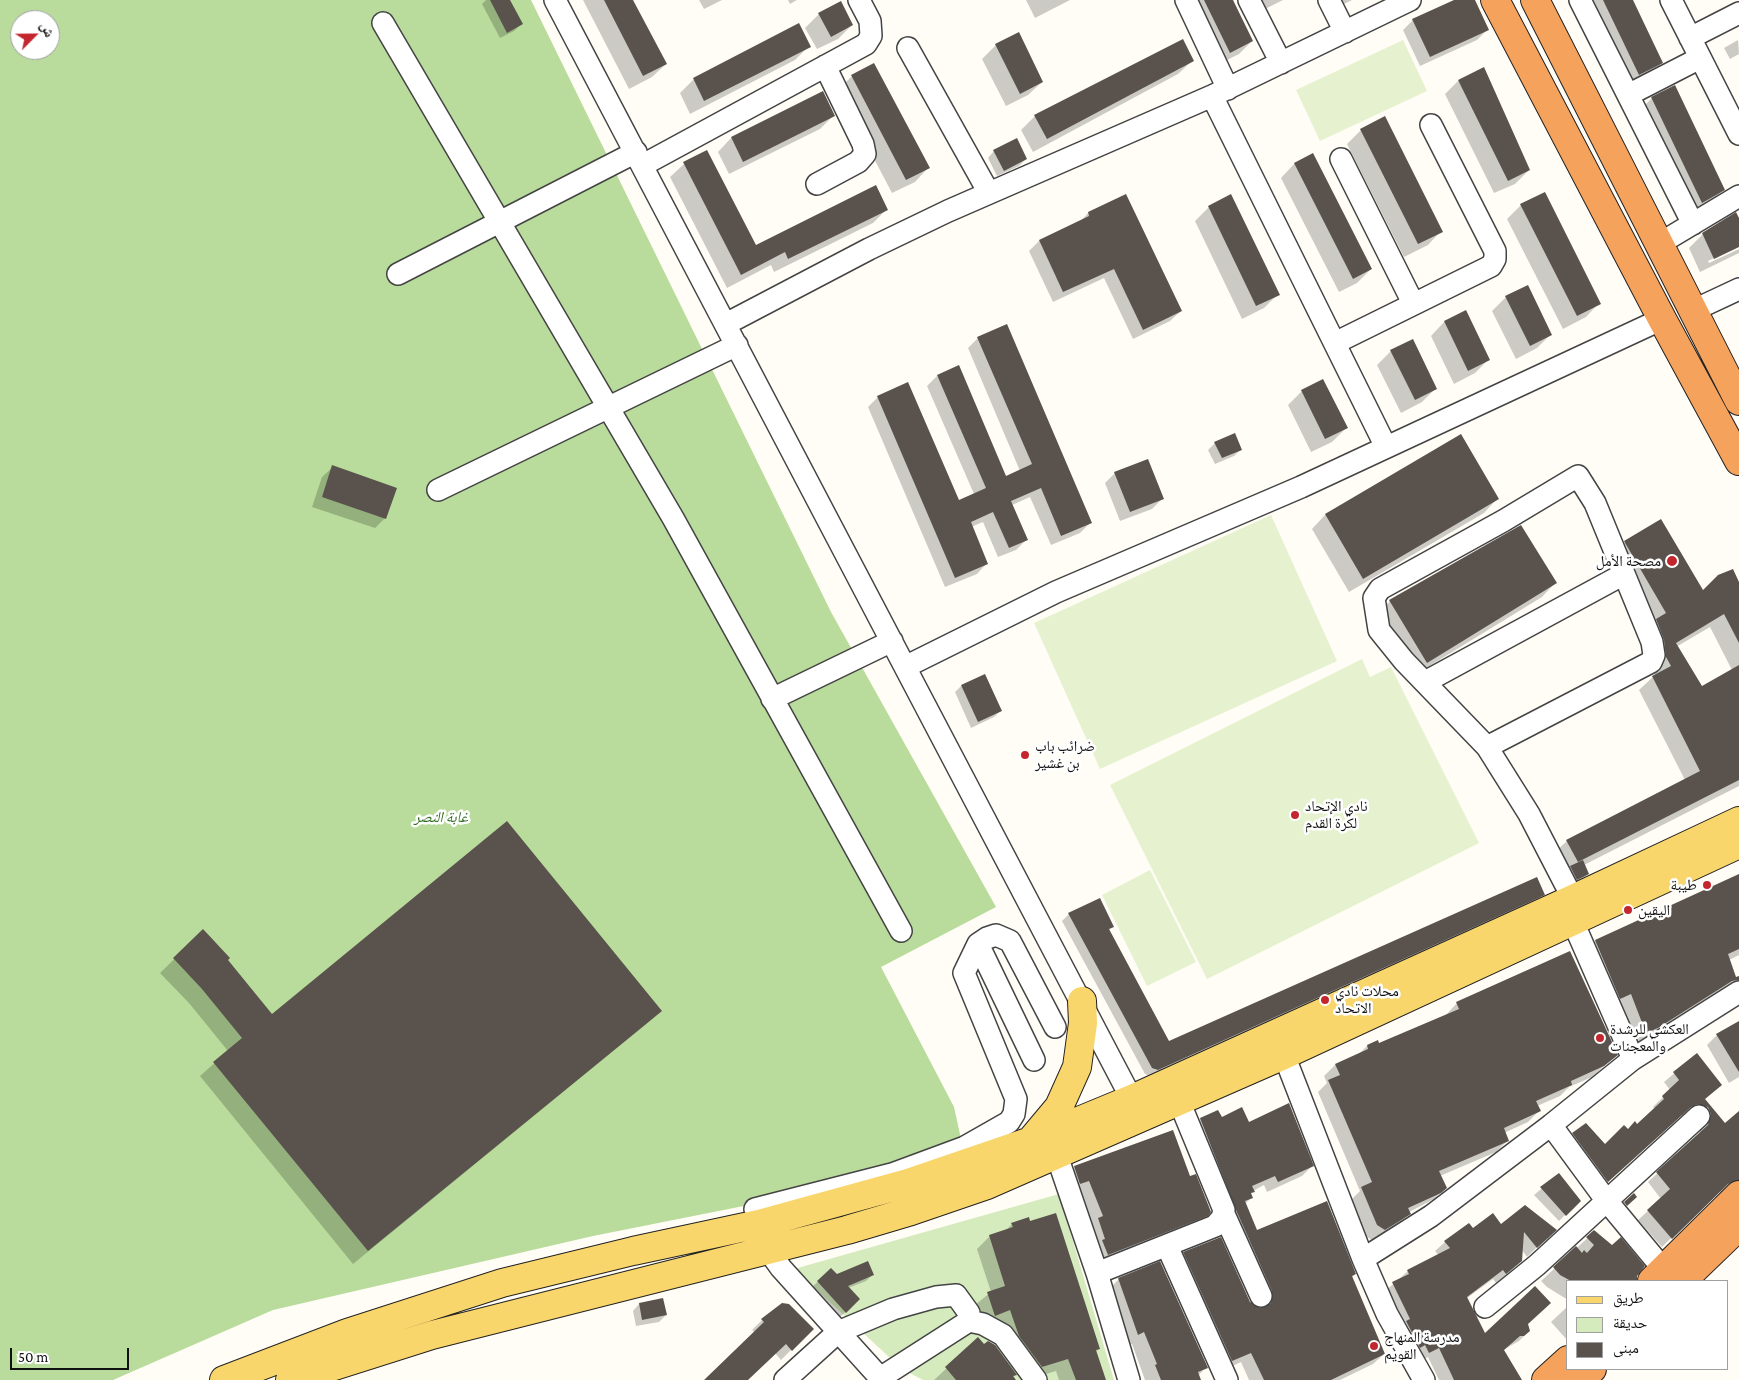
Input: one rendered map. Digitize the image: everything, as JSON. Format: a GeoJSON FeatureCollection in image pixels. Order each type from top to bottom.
{"type":"FeatureCollection","features":[{"type":"Feature","properties":{"kind":"highway"},"geometry":{"type":"LineString","coordinates":[[1495,0],[1662,320],[1739,460]]}},
{"type":"Feature","properties":{"kind":"highway"},"geometry":{"type":"LineString","coordinates":[[1535,0],[1739,401]]}},
{"type":"Feature","properties":{"kind":"highway"},"geometry":{"type":"LineString","coordinates":[[1666,1278],[1739,1195]]}},
{"type":"Feature","properties":{"kind":"highway"},"geometry":{"type":"LineString","coordinates":[[1666,1278],[1739,1226]]}},
{"type":"Feature","properties":{"kind":"highway"},"geometry":{"type":"LineString","coordinates":[[1546,1380],[1566,1362]]}},
{"type":"Feature","properties":{"kind":"highway"},"geometry":{"type":"LineString","coordinates":[[1580,1380],[1591,1370]]}},
{"type":"Feature","properties":{"kind":"main road"},"geometry":{"type":"LineString","coordinates":[[289,1372],[502,1283],[633,1251],[757,1217],[908,1183],[1028,1142],[1137,1108],[1179,1101],[1284,1055],[1573,911],[1739,821]]}},
{"type":"Feature","properties":{"kind":"main road"},"geometry":{"type":"LineString","coordinates":[[224,1380],[289,1372],[911,1212],[986,1185],[1057,1156],[1137,1108],[1573,911],[1739,844]]}},
{"type":"Feature","properties":{"kind":"main road"},"geometry":{"type":"LineString","coordinates":[[1028,1142],[1059,1107],[1077,1067],[1084,1023],[1082,1001]]}},
{"type":"Feature","properties":{"kind":"main road"},"geometry":{"type":"LineString","coordinates":[[502,1283],[510,1314]]}},
{"type":"Feature","properties":{"kind":"street"},"geometry":{"type":"LineString","coordinates":[[555,0],[1137,1108]]}},
{"type":"Feature","properties":{"kind":"street"},"geometry":{"type":"LineString","coordinates":[[398,274],[498,222],[640,159],[866,44],[872,36],[870,21],[860,0]]}},
{"type":"Feature","properties":{"kind":"street"},"geometry":{"type":"LineString","coordinates":[[1186,0],[1220,92],[1335,343],[1386,447]]}},
{"type":"Feature","properties":{"kind":"street"},"geometry":{"type":"LineString","coordinates":[[1249,0],[1281,63]]}},
{"type":"Feature","properties":{"kind":"street"},"geometry":{"type":"LineString","coordinates":[[1329,0],[1345,32]]}},
{"type":"Feature","properties":{"kind":"street"},"geometry":{"type":"LineString","coordinates":[[726,324],[869,249],[1220,92],[1410,0]]}},
{"type":"Feature","properties":{"kind":"street"},"geometry":{"type":"LineString","coordinates":[[1580,0],[1693,224]]}},
{"type":"Feature","properties":{"kind":"street"},"geometry":{"type":"LineString","coordinates":[[1671,0],[1739,134]]}},
{"type":"Feature","properties":{"kind":"street"},"geometry":{"type":"LineString","coordinates":[[1690,38],[1739,13]]}},
{"type":"Feature","properties":{"kind":"street"},"geometry":{"type":"LineString","coordinates":[[383,23],[673,518],[901,931]]}},
{"type":"Feature","properties":{"kind":"street"},"geometry":{"type":"LineString","coordinates":[[908,48],[989,194]]}},
{"type":"Feature","properties":{"kind":"street"},"geometry":{"type":"LineString","coordinates":[[1628,95],[1700,58]]}},
{"type":"Feature","properties":{"kind":"street"},"geometry":{"type":"LineString","coordinates":[[817,184],[858,162],[865,154],[863,144],[825,66]]}},
{"type":"Feature","properties":{"kind":"street"},"geometry":{"type":"LineString","coordinates":[[1335,343],[1491,266],[1496,259],[1495,251],[1431,125]]}},
{"type":"Feature","properties":{"kind":"street"},"geometry":{"type":"LineString","coordinates":[[1341,158],[1413,303]]}},
{"type":"Feature","properties":{"kind":"street"},"geometry":{"type":"LineString","coordinates":[[1658,244],[1739,196]]}},
{"type":"Feature","properties":{"kind":"street"},"geometry":{"type":"LineString","coordinates":[[1692,311],[1739,289]]}},
{"type":"Feature","properties":{"kind":"street"},"geometry":{"type":"LineString","coordinates":[[906,667],[1072,585],[1192,536],[1662,320]]}},
{"type":"Feature","properties":{"kind":"street"},"geometry":{"type":"LineString","coordinates":[[438,490],[737,345]]}},
{"type":"Feature","properties":{"kind":"street"},"geometry":{"type":"LineString","coordinates":[[1487,747],[1651,662],[1654,655],[1652,642],[1595,503],[1584,481],[1578,476],[1573,477],[1504,521],[1380,589],[1374,598],[1380,630],[1404,660],[1487,747],[1529,814],[1573,911],[1633,1059]]}},
{"type":"Feature","properties":{"kind":"street"},"geometry":{"type":"LineString","coordinates":[[1425,682],[1624,574]]}},
{"type":"Feature","properties":{"kind":"street"},"geometry":{"type":"LineString","coordinates":[[772,699],[892,641]]}},
{"type":"Feature","properties":{"kind":"street"},"geometry":{"type":"LineString","coordinates":[[1036,1380],[1003,1335],[983,1324],[970,1321],[881,1379],[781,1268],[768,1250],[757,1217],[892,1174],[965,1147],[1009,1122],[1014,1114],[1016,1099],[964,973],[978,944],[996,935],[1010,941],[1055,1027]]}},
{"type":"Feature","properties":{"kind":"street"},"geometry":{"type":"LineString","coordinates":[[978,944],[1034,1060]]}},
{"type":"Feature","properties":{"kind":"street"},"geometry":{"type":"LineString","coordinates":[[1363,1259],[1430,1216],[1552,1126],[1633,1059],[1739,992]]}},
{"type":"Feature","properties":{"kind":"street"},"geometry":{"type":"LineString","coordinates":[[1284,1055],[1363,1259],[1387,1314],[1424,1380]]}},
{"type":"Feature","properties":{"kind":"street"},"geometry":{"type":"LineString","coordinates":[[1179,1101],[1224,1214],[1261,1296]]}},
{"type":"Feature","properties":{"kind":"street"},"geometry":{"type":"LineString","coordinates":[[1485,1307],[1537,1265],[1699,1116]]}},
{"type":"Feature","properties":{"kind":"street"},"geometry":{"type":"LineString","coordinates":[[1552,1126],[1666,1278]]}},
{"type":"Feature","properties":{"kind":"street"},"geometry":{"type":"LineString","coordinates":[[1057,1156],[1097,1273],[1129,1380]]}},
{"type":"Feature","properties":{"kind":"street"},"geometry":{"type":"LineString","coordinates":[[1097,1273],[1215,1226],[1224,1214]]}},
{"type":"Feature","properties":{"kind":"street"},"geometry":{"type":"LineString","coordinates":[[1167,1246],[1228,1380]]}},
{"type":"Feature","properties":{"kind":"street"},"geometry":{"type":"LineString","coordinates":[[785,1380],[838,1332],[893,1309],[947,1294],[956,1294],[964,1303],[969,1313],[970,1321]]}},
{"type":"Feature","properties":{"kind":"green space","name":"غابة النصر"},"geometry":{"type":"Polygon","coordinates":[[[0,0],[531,0],[831,612],[996,907],[881,967],[954,1107],[963,1148],[844,1186],[593,1236],[273,1310],[113,1380],[0,1380],[0,0]]]}},
{"type":"Feature","properties":{"kind":"green space"},"geometry":{"type":"Polygon","coordinates":[[[1403,40],[1427,91],[1320,141],[1296,90],[1403,40]]]}},
{"type":"Feature","properties":{"kind":"green space"},"geometry":{"type":"Polygon","coordinates":[[[1271,515],[1337,661],[1100,769],[1034,623],[1271,515]]]}},
{"type":"Feature","properties":{"kind":"green space"},"geometry":{"type":"Polygon","coordinates":[[[1362,659],[1370,677],[1391,667],[1479,843],[1207,979],[1110,785],[1362,659]]]}},
{"type":"Feature","properties":{"kind":"green space"},"geometry":{"type":"Polygon","coordinates":[[[1150,870],[1196,962],[1147,986],[1102,895],[1150,870]]]}},
{"type":"Feature","properties":{"kind":"green space"},"geometry":{"type":"Polygon","coordinates":[[[1059,1194],[1114,1380],[923,1380],[902,1369],[794,1269],[1059,1194]]]}},
{"type":"Feature","properties":{"kind":"building"},"geometry":{"type":"Polygon","coordinates":[[[490,0],[510,0],[523,24],[507,33],[490,0]]]}},
{"type":"Feature","properties":{"kind":"building"},"geometry":{"type":"Polygon","coordinates":[[[604,0],[633,0],[667,64],[643,76],[604,0]]]}},
{"type":"Feature","properties":{"kind":"building"},"geometry":{"type":"Polygon","coordinates":[[[1204,0],[1233,0],[1253,41],[1230,53],[1204,0]]]}},
{"type":"Feature","properties":{"kind":"building"},"geometry":{"type":"Polygon","coordinates":[[[1454,0],[1475,0],[1489,30],[1430,57],[1412,19],[1454,0]]]}},
{"type":"Feature","properties":{"kind":"building"},"geometry":{"type":"Polygon","coordinates":[[[1603,0],[1633,0],[1663,63],[1639,75],[1603,0]]]}},
{"type":"Feature","properties":{"kind":"building"},"geometry":{"type":"Polygon","coordinates":[[[841,1],[853,25],[831,37],[818,13],[841,1]]]}},
{"type":"Feature","properties":{"kind":"building"},"geometry":{"type":"Polygon","coordinates":[[[799,23],[811,47],[704,101],[693,78],[799,23]]]}},
{"type":"Feature","properties":{"kind":"building"},"geometry":{"type":"Polygon","coordinates":[[[1019,32],[1043,82],[1020,94],[995,44],[1019,32]]]}},
{"type":"Feature","properties":{"kind":"building"},"geometry":{"type":"Polygon","coordinates":[[[1183,39],[1194,61],[1047,139],[1034,115],[1183,39]]]}},
{"type":"Feature","properties":{"kind":"building"},"geometry":{"type":"Polygon","coordinates":[[[874,63],[930,168],[906,180],[851,75],[874,63]]]}},
{"type":"Feature","properties":{"kind":"building"},"geometry":{"type":"Polygon","coordinates":[[[1484,67],[1530,170],[1508,181],[1458,80],[1484,67]]]}},
{"type":"Feature","properties":{"kind":"building"},"geometry":{"type":"Polygon","coordinates":[[[1675,85],[1725,190],[1702,203],[1651,97],[1675,85]]]}},
{"type":"Feature","properties":{"kind":"building"},"geometry":{"type":"Polygon","coordinates":[[[823,91],[835,116],[743,162],[731,137],[823,91]]]}},
{"type":"Feature","properties":{"kind":"building"},"geometry":{"type":"Polygon","coordinates":[[[1385,116],[1443,232],[1418,244],[1360,129],[1385,116]]]}},
{"type":"Feature","properties":{"kind":"building"},"geometry":{"type":"Polygon","coordinates":[[[1017,138],[1027,159],[1004,171],[993,150],[1017,138]]]}},
{"type":"Feature","properties":{"kind":"building"},"geometry":{"type":"Polygon","coordinates":[[[707,150],[756,245],[876,185],[888,210],[788,259],[785,252],[741,275],[683,162],[707,150]]]}},
{"type":"Feature","properties":{"kind":"building"},"geometry":{"type":"Polygon","coordinates":[[[1313,153],[1372,269],[1353,279],[1294,163],[1313,153]]]}},
{"type":"Feature","properties":{"kind":"building"},"geometry":{"type":"Polygon","coordinates":[[[1545,192],[1601,304],[1577,316],[1520,204],[1545,192]]]}},
{"type":"Feature","properties":{"kind":"building"},"geometry":{"type":"Polygon","coordinates":[[[1126,194],[1182,311],[1143,330],[1114,269],[1063,292],[1039,240],[1089,216],[1088,212],[1126,194]]]}},
{"type":"Feature","properties":{"kind":"building"},"geometry":{"type":"Polygon","coordinates":[[[1231,194],[1280,295],[1256,306],[1208,206],[1231,194]]]}},
{"type":"Feature","properties":{"kind":"building"},"geometry":{"type":"Polygon","coordinates":[[[1736,212],[1739,218],[1739,247],[1714,259],[1702,233],[1736,212]]]}},
{"type":"Feature","properties":{"kind":"building"},"geometry":{"type":"Polygon","coordinates":[[[1528,285],[1552,335],[1530,346],[1505,296],[1528,285]]]}},
{"type":"Feature","properties":{"kind":"building"},"geometry":{"type":"Polygon","coordinates":[[[1466,310],[1490,360],[1468,371],[1444,321],[1466,310]]]}},
{"type":"Feature","properties":{"kind":"building"},"geometry":{"type":"Polygon","coordinates":[[[1007,324],[1092,523],[1061,536],[1041,488],[1011,501],[1028,540],[1009,548],[993,512],[971,522],[988,564],[955,578],[877,396],[908,382],[959,500],[986,488],[937,375],[959,365],[1006,476],[1032,464],[977,337],[1007,324]]]}},
{"type":"Feature","properties":{"kind":"building"},"geometry":{"type":"Polygon","coordinates":[[[1413,339],[1437,389],[1415,400],[1390,350],[1413,339]]]}},
{"type":"Feature","properties":{"kind":"building"},"geometry":{"type":"Polygon","coordinates":[[[1323,379],[1348,428],[1325,439],[1301,390],[1323,379]]]}},
{"type":"Feature","properties":{"kind":"building"},"geometry":{"type":"Polygon","coordinates":[[[1235,433],[1242,450],[1222,458],[1214,442],[1235,433]]]}},
{"type":"Feature","properties":{"kind":"building"},"geometry":{"type":"Polygon","coordinates":[[[1461,434],[1499,499],[1363,579],[1325,514],[1461,434]]]}},
{"type":"Feature","properties":{"kind":"building"},"geometry":{"type":"Polygon","coordinates":[[[1148,459],[1164,499],[1130,512],[1114,472],[1148,459]]]}},
{"type":"Feature","properties":{"kind":"building"},"geometry":{"type":"Polygon","coordinates":[[[332,465],[397,488],[386,519],[322,497],[332,465]]]}},
{"type":"Feature","properties":{"kind":"building"},"geometry":{"type":"Polygon","coordinates":[[[1661,519],[1703,590],[1718,575],[1733,569],[1739,582],[1739,643],[1724,614],[1676,643],[1702,686],[1739,665],[1739,780],[1578,862],[1566,840],[1700,771],[1652,676],[1671,666],[1666,657],[1664,640],[1656,619],[1666,613],[1624,541],[1661,519]]]}},
{"type":"Feature","properties":{"kind":"building"},"geometry":{"type":"Polygon","coordinates":[[[1521,525],[1557,583],[1427,663],[1389,600],[1521,525]]]}},
{"type":"Feature","properties":{"kind":"building"},"geometry":{"type":"Polygon","coordinates":[[[985,674],[1002,711],[978,722],[961,685],[985,674]]]}},
{"type":"Feature","properties":{"kind":"building"},"geometry":{"type":"Polygon","coordinates":[[[507,821],[662,1011],[368,1251],[213,1062],[242,1038],[202,989],[173,958],[203,929],[230,958],[228,960],[272,1014],[507,821]]]}},
{"type":"Feature","properties":{"kind":"building"},"geometry":{"type":"Polygon","coordinates":[[[1583,860],[1589,874],[1577,880],[1570,866],[1583,860]]]}},
{"type":"Feature","properties":{"kind":"building"},"geometry":{"type":"Polygon","coordinates":[[[1739,874],[1739,949],[1728,954],[1736,977],[1739,976],[1739,980],[1732,981],[1658,1028],[1646,1033],[1631,994],[1620,999],[1595,940],[1739,874]]]}},
{"type":"Feature","properties":{"kind":"building"},"geometry":{"type":"Polygon","coordinates":[[[1537,877],[1545,895],[1158,1070],[1152,1068],[1068,913],[1100,898],[1114,927],[1109,929],[1169,1041],[1537,877]]]}},
{"type":"Feature","properties":{"kind":"building"},"geometry":{"type":"Polygon","coordinates":[[[1570,951],[1618,1055],[1604,1066],[1571,1081],[1572,1085],[1536,1101],[1541,1111],[1504,1128],[1509,1141],[1439,1171],[1447,1188],[1441,1193],[1408,1208],[1411,1214],[1385,1230],[1377,1225],[1361,1187],[1372,1182],[1328,1080],[1340,1075],[1335,1064],[1368,1049],[1367,1045],[1378,1040],[1379,1043],[1459,1009],[1456,1002],[1570,951]]]}},
{"type":"Feature","properties":{"kind":"building"},"geometry":{"type":"Polygon","coordinates":[[[1739,1021],[1739,1072],[1716,1034],[1739,1021]]]}},
{"type":"Feature","properties":{"kind":"building"},"geometry":{"type":"Polygon","coordinates":[[[1697,1053],[1722,1085],[1705,1099],[1725,1123],[1739,1111],[1739,1180],[1728,1184],[1672,1239],[1647,1210],[1670,1189],[1656,1172],[1708,1125],[1711,1114],[1708,1107],[1697,1104],[1691,1107],[1608,1182],[1572,1133],[1586,1123],[1605,1144],[1624,1125],[1628,1129],[1635,1121],[1637,1124],[1664,1099],[1662,1096],[1679,1080],[1673,1072],[1697,1053]]]}},
{"type":"Feature","properties":{"kind":"building"},"geometry":{"type":"Polygon","coordinates":[[[1289,1103],[1314,1166],[1278,1182],[1275,1176],[1252,1186],[1255,1192],[1251,1193],[1253,1198],[1245,1201],[1257,1230],[1327,1201],[1356,1274],[1352,1276],[1385,1354],[1331,1380],[1264,1380],[1251,1353],[1232,1361],[1183,1252],[1221,1237],[1250,1302],[1260,1308],[1271,1303],[1272,1291],[1236,1210],[1200,1118],[1218,1110],[1222,1117],[1242,1107],[1249,1122],[1289,1103]]]}},
{"type":"Feature","properties":{"kind":"building"},"geometry":{"type":"Polygon","coordinates":[[[1173,1130],[1190,1176],[1196,1174],[1211,1212],[1208,1216],[1108,1255],[1102,1240],[1105,1239],[1098,1218],[1103,1216],[1089,1181],[1080,1184],[1074,1166],[1173,1130]]]}},
{"type":"Feature","properties":{"kind":"building"},"geometry":{"type":"Polygon","coordinates":[[[1559,1173],[1581,1201],[1566,1216],[1540,1187],[1559,1173]]]}},
{"type":"Feature","properties":{"kind":"building"},"geometry":{"type":"Polygon","coordinates":[[[1634,1193],[1637,1197],[1627,1206],[1624,1202],[1634,1193]]]}},
{"type":"Feature","properties":{"kind":"building"},"geometry":{"type":"Polygon","coordinates":[[[1525,1205],[1557,1230],[1537,1248],[1524,1232],[1522,1261],[1506,1274],[1503,1270],[1467,1297],[1485,1333],[1535,1286],[1551,1303],[1528,1324],[1530,1331],[1524,1336],[1520,1336],[1504,1350],[1522,1380],[1454,1380],[1439,1348],[1429,1353],[1425,1345],[1420,1348],[1406,1321],[1410,1319],[1392,1282],[1409,1274],[1407,1270],[1450,1248],[1444,1241],[1469,1223],[1473,1228],[1493,1213],[1501,1224],[1525,1205]]]}},
{"type":"Feature","properties":{"kind":"building"},"geometry":{"type":"Polygon","coordinates":[[[1056,1213],[1100,1349],[1096,1350],[1106,1380],[1076,1380],[1068,1359],[1042,1367],[1019,1336],[1010,1310],[995,1316],[987,1292],[1005,1286],[989,1235],[1013,1227],[1011,1223],[1029,1217],[1030,1221],[1056,1213]]]}},
{"type":"Feature","properties":{"kind":"building"},"geometry":{"type":"Polygon","coordinates":[[[1594,1230],[1612,1245],[1621,1237],[1645,1266],[1637,1276],[1637,1280],[1569,1280],[1560,1275],[1553,1267],[1576,1246],[1582,1253],[1584,1250],[1587,1253],[1594,1245],[1586,1237],[1594,1230]]]}},
{"type":"Feature","properties":{"kind":"building"},"geometry":{"type":"Polygon","coordinates":[[[868,1261],[874,1275],[848,1286],[860,1299],[846,1313],[817,1281],[831,1268],[837,1274],[868,1261]]]}},
{"type":"Feature","properties":{"kind":"building"},"geometry":{"type":"Polygon","coordinates":[[[1160,1261],[1208,1368],[1198,1372],[1201,1380],[1161,1380],[1155,1365],[1157,1364],[1144,1332],[1138,1335],[1118,1278],[1160,1261]]]}},
{"type":"Feature","properties":{"kind":"building"},"geometry":{"type":"Polygon","coordinates":[[[663,1298],[667,1315],[642,1320],[639,1303],[663,1298]]]}},
{"type":"Feature","properties":{"kind":"building"},"geometry":{"type":"Polygon","coordinates":[[[782,1303],[789,1304],[814,1329],[792,1351],[786,1344],[748,1380],[704,1380],[764,1322],[761,1319],[782,1303]]]}},
{"type":"Feature","properties":{"kind":"building"},"geometry":{"type":"Polygon","coordinates":[[[978,1337],[984,1344],[988,1341],[995,1345],[1017,1375],[1013,1376],[1016,1380],[956,1380],[945,1367],[978,1337]]]}},
{"type":"Feature","properties":{"kind":"place","name":"مصحة الأمل"},"geometry":{"type":"Point","coordinates":[1672,561]}},
{"type":"Feature","properties":{"kind":"place","name":"ضرائب باب بن غشير"},"geometry":{"type":"Point","coordinates":[1025,755]}},
{"type":"Feature","properties":{"kind":"place","name":"نادي الإتحاد لكرة القدم"},"geometry":{"type":"Point","coordinates":[1295,815]}},
{"type":"Feature","properties":{"kind":"place","name":"طيبة"},"geometry":{"type":"Point","coordinates":[1707,885]}},
{"type":"Feature","properties":{"kind":"place","name":"اليقين"},"geometry":{"type":"Point","coordinates":[1628,910]}},
{"type":"Feature","properties":{"kind":"place","name":"محلات نادي الاتحاد"},"geometry":{"type":"Point","coordinates":[1325,1000]}},
{"type":"Feature","properties":{"kind":"place","name":"العكشي للرشدة والمعجنات"},"geometry":{"type":"Point","coordinates":[1600,1038]}},
{"type":"Feature","properties":{"kind":"place","name":"مدرسة المنهاج القويم"},"geometry":{"type":"Point","coordinates":[1374,1346]}}]}
